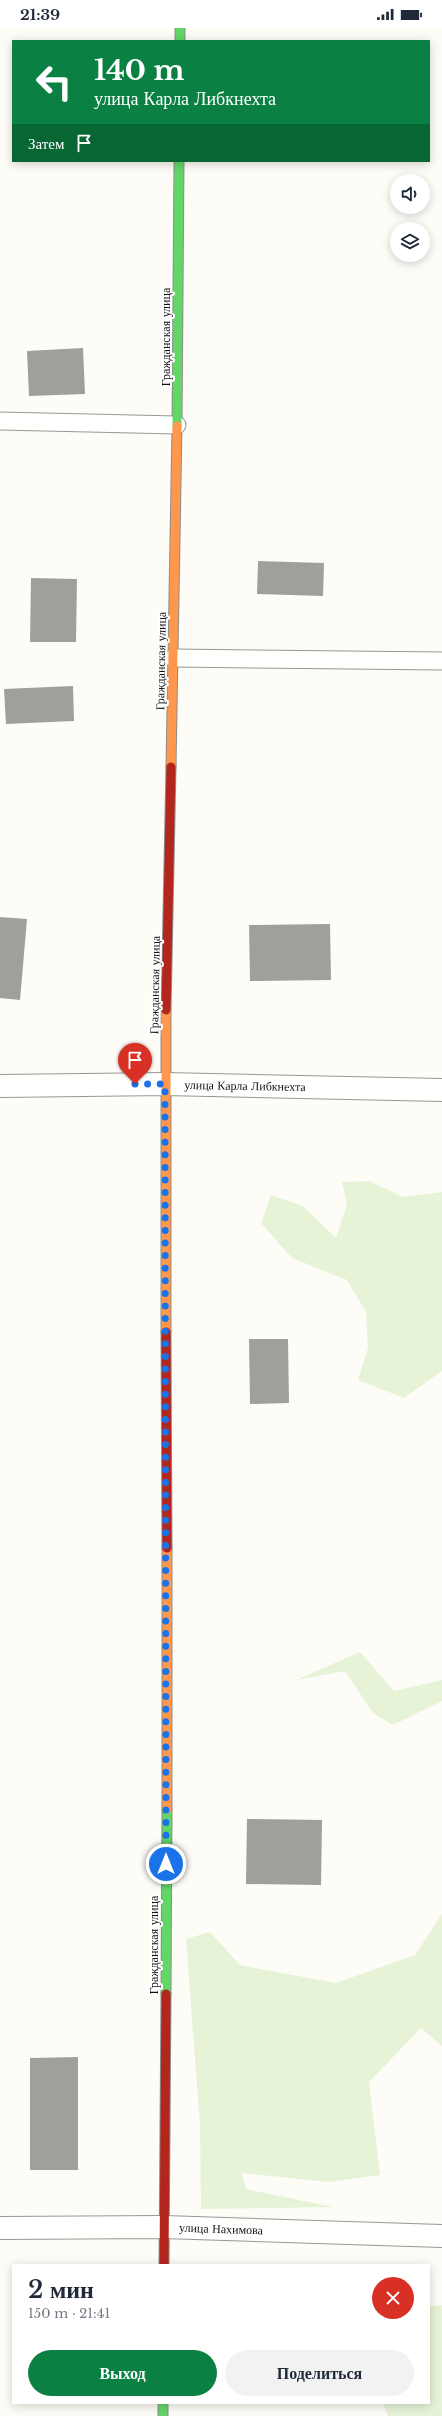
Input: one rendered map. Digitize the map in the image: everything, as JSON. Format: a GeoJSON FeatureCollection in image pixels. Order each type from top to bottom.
{"type":"FeatureCollection","features":[{"type":"Feature","properties":{"kind":"street"},"geometry":{"type":"LineString","coordinates":[[180,28],[180,40]]}},
{"type":"Feature","properties":{"kind":"street","name":"Гражданская улица"},"geometry":{"type":"LineString","coordinates":[[164,2264],[168,1655],[165,1084],[177,425],[179,162]]}},
{"type":"Feature","properties":{"kind":"street","name":"улица Карла Либкнехта"},"geometry":{"type":"LineString","coordinates":[[0,1086],[165,1084],[442,1090]]}},
{"type":"Feature","properties":{"kind":"street","name":"улица Нахимова"},"geometry":{"type":"LineString","coordinates":[[0,2228],[164,2227],[442,2236]]}},
{"type":"Feature","properties":{"kind":"street"},"geometry":{"type":"LineString","coordinates":[[163,2404],[163,2416]]}},
{"type":"Feature","properties":{"kind":"lane"},"geometry":{"type":"LineString","coordinates":[[0,421],[177,425]]}},
{"type":"Feature","properties":{"kind":"lane"},"geometry":{"type":"LineString","coordinates":[[173,658],[442,661]]}},
{"type":"Feature","properties":{"kind":"green space"},"geometry":{"type":"Polygon","coordinates":[[[369,1181],[403,1197],[442,1192],[442,1371],[404,1398],[358,1380],[368,1348],[366,1312],[347,1280],[292,1258],[261,1223],[271,1195],[303,1206],[336,1238],[347,1205],[342,1182],[369,1181]]]}},
{"type":"Feature","properties":{"kind":"green space"},"geometry":{"type":"Polygon","coordinates":[[[360,1652],[394,1691],[442,1680],[442,1701],[393,1725],[373,1713],[345,1671],[296,1680],[360,1652]]]}},
{"type":"Feature","properties":{"kind":"green space"},"geometry":{"type":"Polygon","coordinates":[[[442,1914],[442,2046],[421,2028],[369,2082],[380,2175],[328,2182],[242,2173],[246,2189],[333,2207],[201,2209],[200,2125],[186,1939],[210,1932],[240,1965],[336,1983],[415,1955],[442,1914]]]}},
{"type":"Feature","properties":{"kind":"green space"},"geometry":{"type":"Polygon","coordinates":[[[442,2305],[442,2416],[388,2416],[383,2404],[430,2404],[430,2306],[442,2305]]]}},
{"type":"Feature","properties":{"kind":"building"},"geometry":{"type":"Polygon","coordinates":[[[83,348],[85,394],[29,396],[27,351],[83,348]]]}},
{"type":"Feature","properties":{"kind":"building"},"geometry":{"type":"Polygon","coordinates":[[[258,561],[324,563],[323,596],[257,594],[258,561]]]}},
{"type":"Feature","properties":{"kind":"building"},"geometry":{"type":"Polygon","coordinates":[[[31,578],[77,579],[76,642],[30,642],[31,578]]]}},
{"type":"Feature","properties":{"kind":"building"},"geometry":{"type":"Polygon","coordinates":[[[73,686],[74,721],[6,724],[4,689],[73,686]]]}},
{"type":"Feature","properties":{"kind":"building"},"geometry":{"type":"Polygon","coordinates":[[[0,917],[27,919],[20,1000],[0,998],[0,917]]]}},
{"type":"Feature","properties":{"kind":"building"},"geometry":{"type":"Polygon","coordinates":[[[330,924],[331,980],[250,981],[249,925],[330,924]]]}},
{"type":"Feature","properties":{"kind":"building"},"geometry":{"type":"Polygon","coordinates":[[[249,1339],[288,1339],[289,1403],[250,1404],[249,1339]]]}},
{"type":"Feature","properties":{"kind":"building"},"geometry":{"type":"Polygon","coordinates":[[[247,1819],[322,1820],[321,1885],[246,1884],[247,1819]]]}},
{"type":"Feature","properties":{"kind":"building"},"geometry":{"type":"Polygon","coordinates":[[[78,2057],[78,2170],[30,2170],[30,2058],[78,2057]]]}},
{"type":"Feature","properties":{"kind":"traffic: fast"},"geometry":{"type":"LineString","coordinates":[[180,28],[180,40]]}},
{"type":"Feature","properties":{"kind":"traffic: fast"},"geometry":{"type":"LineString","coordinates":[[177,426],[179,162]]}},
{"type":"Feature","properties":{"kind":"traffic: fast"},"geometry":{"type":"LineString","coordinates":[[166,1994],[167,1809]]}},
{"type":"Feature","properties":{"kind":"traffic: fast"},"geometry":{"type":"LineString","coordinates":[[163,2404],[163,2416]]}},
{"type":"Feature","properties":{"kind":"traffic: slow"},"geometry":{"type":"LineString","coordinates":[[171,767],[177,426]]}},
{"type":"Feature","properties":{"kind":"traffic: slow"},"geometry":{"type":"LineString","coordinates":[[166,1010],[166,1332]]}},
{"type":"Feature","properties":{"kind":"traffic: slow"},"geometry":{"type":"LineString","coordinates":[[167,1548],[167,1809]]}},
{"type":"Feature","properties":{"kind":"traffic: jam"},"geometry":{"type":"LineString","coordinates":[[166,1010],[171,767]]}},
{"type":"Feature","properties":{"kind":"traffic: jam"},"geometry":{"type":"LineString","coordinates":[[166,1332],[167,1548]]}},
{"type":"Feature","properties":{"kind":"traffic: jam"},"geometry":{"type":"LineString","coordinates":[[164,2264],[166,1994]]}},
{"type":"Feature","properties":{"kind":"route"},"geometry":{"type":"LineString","coordinates":[[135,1084],[165,1084],[168,1655],[166,1864]]}}]}
